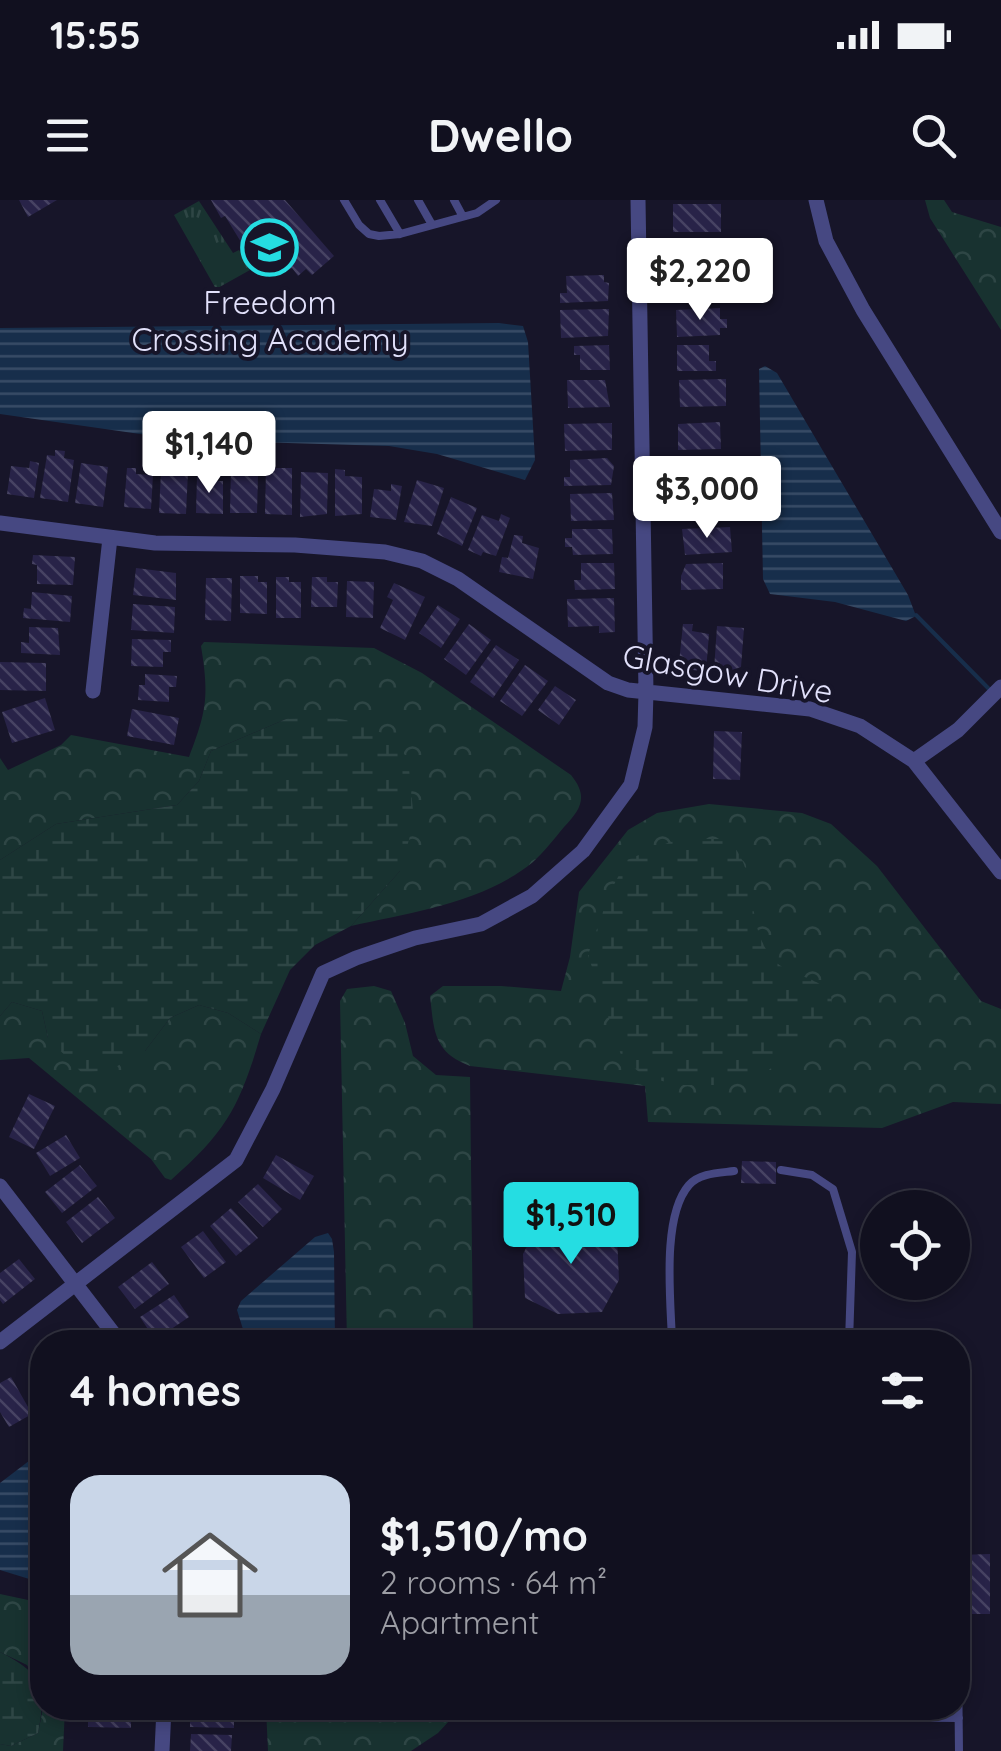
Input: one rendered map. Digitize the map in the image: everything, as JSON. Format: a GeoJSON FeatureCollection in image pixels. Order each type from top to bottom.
{"type":"FeatureCollection","features":[{"type":"Feature","properties":{"kind":"street"},"geometry":{"type":"LineString","coordinates":[[0,1342],[236,1160],[273,1088],[323,973],[415,938],[481,924],[532,896],[583,851],[631,785],[645,727],[646,692],[638,200]]}},
{"type":"Feature","properties":{"kind":"street"},"geometry":{"type":"LineString","coordinates":[[816,200],[826,242],[863,310],[1001,532]]}},
{"type":"Feature","properties":{"kind":"street","name":"Glasgow Drive"},"geometry":{"type":"LineString","coordinates":[[0,524],[155,543],[385,552],[422,561],[458,579],[608,683],[646,692],[810,709],[860,726],[914,762],[1001,872]]}},
{"type":"Feature","properties":{"kind":"street"},"geometry":{"type":"LineString","coordinates":[[93,691],[110,538]]}},
{"type":"Feature","properties":{"kind":"street"},"geometry":{"type":"LineString","coordinates":[[914,762],[958,730],[1001,687]]}},
{"type":"Feature","properties":{"kind":"street"},"geometry":{"type":"LineString","coordinates":[[0,1186],[111,1330]]}},
{"type":"Feature","properties":{"kind":"street"},"geometry":{"type":"LineString","coordinates":[[162,1751],[163,1720]]}},
{"type":"Feature","properties":{"kind":"lane"},"geometry":{"type":"LineString","coordinates":[[344,200],[368,234],[400,234],[477,213],[495,200]]}},
{"type":"Feature","properties":{"kind":"lane"},"geometry":{"type":"LineString","coordinates":[[380,200],[400,234]]}},
{"type":"Feature","properties":{"kind":"lane"},"geometry":{"type":"LineString","coordinates":[[418,200],[431,223]]}},
{"type":"Feature","properties":{"kind":"lane"},"geometry":{"type":"LineString","coordinates":[[454,200],[462,215]]}},
{"type":"Feature","properties":{"kind":"lane"},"geometry":{"type":"LineString","coordinates":[[782,1170],[812,1176],[833,1189],[852,1252],[849,1330]]}},
{"type":"Feature","properties":{"kind":"lane"},"geometry":{"type":"LineString","coordinates":[[672,1330],[670,1232],[688,1186],[705,1175],[734,1171]]}},
{"type":"Feature","properties":{"kind":"lane"},"geometry":{"type":"LineString","coordinates":[[959,1720],[959,1751]]}},
{"type":"Feature","properties":{"kind":"green space"},"geometry":{"type":"Polygon","coordinates":[[[925,200],[944,200],[952,212],[1001,227],[1001,330],[930,218],[925,200]]]}},
{"type":"Feature","properties":{"kind":"green space"},"geometry":{"type":"Polygon","coordinates":[[[199,201],[233,253],[239,250],[250,270],[216,289],[174,215],[199,201]]]}},
{"type":"Feature","properties":{"kind":"green space"},"geometry":{"type":"Polygon","coordinates":[[[204,642],[374,648],[422,673],[571,775],[580,789],[579,808],[533,862],[492,887],[446,904],[351,926],[400,871],[286,719],[211,751],[199,781],[177,805],[56,824],[0,860],[0,758],[8,770],[61,745],[71,735],[189,757],[205,703],[201,646],[204,642]]]}},
{"type":"Feature","properties":{"kind":"green space"},"geometry":{"type":"Polygon","coordinates":[[[323,716],[356,722],[384,734],[408,758],[414,822],[400,871],[351,926],[315,945],[290,970],[261,1034],[228,1013],[199,1005],[170,1018],[145,1051],[110,1070],[82,1073],[48,1038],[42,1011],[12,1002],[0,1016],[0,860],[56,824],[177,805],[199,781],[211,751],[286,719],[323,716]]]}},
{"type":"Feature","properties":{"kind":"green space"},"geometry":{"type":"Polygon","coordinates":[[[709,804],[802,813],[831,824],[877,866],[981,1001],[1001,1009],[1001,1104],[953,1102],[882,1128],[648,1122],[645,1086],[470,1066],[442,1047],[430,996],[443,986],[561,991],[579,892],[628,830],[657,813],[709,804]]]}},
{"type":"Feature","properties":{"kind":"green space"},"geometry":{"type":"Polygon","coordinates":[[[727,839],[738,853],[750,884],[765,948],[782,967],[831,993],[832,1014],[826,1033],[762,1075],[716,1085],[677,1085],[644,1076],[622,1058],[588,955],[609,894],[627,860],[670,842],[727,839]]]}},
{"type":"Feature","properties":{"kind":"green space"},"geometry":{"type":"Polygon","coordinates":[[[374,986],[391,991],[405,1023],[413,1056],[436,1075],[470,1077],[473,1330],[347,1330],[340,1001],[347,989],[374,986]]]}},
{"type":"Feature","properties":{"kind":"green space"},"geometry":{"type":"Polygon","coordinates":[[[12,1002],[42,1011],[48,1038],[145,1051],[170,1018],[199,1005],[228,1013],[261,1034],[230,1115],[206,1146],[171,1180],[29,1058],[0,1060],[0,1016],[12,1002]]]}},
{"type":"Feature","properties":{"kind":"green space"},"geometry":{"type":"Polygon","coordinates":[[[0,1594],[30,1600],[30,1670],[0,1652],[0,1594]]]}},
{"type":"Feature","properties":{"kind":"green space"},"geometry":{"type":"Polygon","coordinates":[[[0,1652],[30,1672],[30,1720],[40,1720],[38,1733],[11,1746],[0,1744],[0,1652]]]}},
{"type":"Feature","properties":{"kind":"green space"},"geometry":{"type":"Polygon","coordinates":[[[41,1720],[64,1720],[63,1751],[0,1751],[0,1744],[11,1746],[38,1733],[41,1720]]]}},
{"type":"Feature","properties":{"kind":"green space"},"geometry":{"type":"Polygon","coordinates":[[[267,1720],[450,1720],[411,1751],[268,1751],[267,1720]]]}},
{"type":"Feature","properties":{"kind":"water"},"geometry":{"type":"Polygon","coordinates":[[[499,323],[523,326],[528,342],[535,460],[525,480],[437,454],[389,446],[182,440],[0,414],[0,328],[499,323]]]}},
{"type":"Feature","properties":{"kind":"water"},"geometry":{"type":"Polygon","coordinates":[[[765,366],[777,373],[908,595],[916,616],[906,621],[835,602],[770,594],[763,579],[759,369],[765,366]]]}},
{"type":"Feature","properties":{"kind":"water"},"geometry":{"type":"Polygon","coordinates":[[[328,1233],[332,1239],[335,1330],[243,1330],[237,1310],[241,1301],[315,1237],[328,1233]]]}},
{"type":"Feature","properties":{"kind":"water"},"geometry":{"type":"Polygon","coordinates":[[[30,1460],[30,1579],[0,1570],[0,1483],[30,1460]]]}},
{"type":"Feature","properties":{"kind":"building"},"geometry":{"type":"Polygon","coordinates":[[[19,200],[57,200],[28,217],[19,200]]]}},
{"type":"Feature","properties":{"kind":"building"},"geometry":{"type":"Polygon","coordinates":[[[211,200],[285,200],[334,256],[312,275],[306,269],[298,276],[292,268],[287,271],[284,267],[266,277],[211,200]]]}},
{"type":"Feature","properties":{"kind":"building"},"geometry":{"type":"Polygon","coordinates":[[[673,204],[721,204],[721,232],[673,232],[673,204]]]}},
{"type":"Feature","properties":{"kind":"building"},"geometry":{"type":"Polygon","coordinates":[[[721,239],[721,249],[714,249],[715,266],[676,266],[676,240],[721,239]]]}},
{"type":"Feature","properties":{"kind":"building"},"geometry":{"type":"Polygon","coordinates":[[[604,275],[604,282],[609,283],[608,301],[560,303],[560,293],[567,293],[566,276],[604,275]]]}},
{"type":"Feature","properties":{"kind":"building"},"geometry":{"type":"Polygon","coordinates":[[[720,308],[720,319],[727,319],[727,328],[720,328],[720,335],[677,337],[676,310],[720,308]]]}},
{"type":"Feature","properties":{"kind":"building"},"geometry":{"type":"Polygon","coordinates":[[[609,309],[608,336],[561,338],[560,310],[609,309]]]}},
{"type":"Feature","properties":{"kind":"building"},"geometry":{"type":"Polygon","coordinates":[[[609,345],[610,370],[580,370],[580,355],[574,355],[574,346],[609,345]]]}},
{"type":"Feature","properties":{"kind":"building"},"geometry":{"type":"Polygon","coordinates":[[[677,345],[709,345],[709,361],[716,361],[716,371],[677,371],[677,345]]]}},
{"type":"Feature","properties":{"kind":"building"},"geometry":{"type":"Polygon","coordinates":[[[726,379],[726,406],[680,407],[679,380],[726,379]]]}},
{"type":"Feature","properties":{"kind":"building"},"geometry":{"type":"Polygon","coordinates":[[[567,380],[605,380],[610,407],[568,408],[567,380]]]}},
{"type":"Feature","properties":{"kind":"building"},"geometry":{"type":"Polygon","coordinates":[[[720,422],[721,449],[678,450],[678,424],[720,422]]]}},
{"type":"Feature","properties":{"kind":"building"},"geometry":{"type":"Polygon","coordinates":[[[612,423],[612,450],[565,451],[564,424],[612,423]]]}},
{"type":"Feature","properties":{"kind":"building"},"geometry":{"type":"Polygon","coordinates":[[[55,450],[65,451],[64,458],[74,460],[68,502],[40,498],[47,455],[55,456],[55,450]]]}},
{"type":"Feature","properties":{"kind":"building"},"geometry":{"type":"Polygon","coordinates":[[[607,458],[614,466],[611,485],[564,486],[564,477],[570,477],[570,460],[607,458]]]}},
{"type":"Feature","properties":{"kind":"building"},"geometry":{"type":"Polygon","coordinates":[[[679,458],[720,458],[720,468],[726,468],[726,477],[720,477],[720,485],[680,485],[679,458]]]}},
{"type":"Feature","properties":{"kind":"building"},"geometry":{"type":"Polygon","coordinates":[[[30,461],[39,463],[34,498],[7,494],[11,466],[29,468],[30,461]]]}},
{"type":"Feature","properties":{"kind":"building"},"geometry":{"type":"Polygon","coordinates":[[[81,463],[108,467],[103,507],[75,503],[81,463]]]}},
{"type":"Feature","properties":{"kind":"building"},"geometry":{"type":"Polygon","coordinates":[[[127,468],[136,468],[136,474],[153,475],[151,509],[124,507],[127,468]]]}},
{"type":"Feature","properties":{"kind":"building"},"geometry":{"type":"Polygon","coordinates":[[[266,468],[292,468],[292,515],[265,514],[266,468]]]}},
{"type":"Feature","properties":{"kind":"building"},"geometry":{"type":"Polygon","coordinates":[[[231,469],[241,469],[241,475],[258,476],[257,513],[230,513],[231,469]]]}},
{"type":"Feature","properties":{"kind":"building"},"geometry":{"type":"Polygon","coordinates":[[[335,469],[345,470],[345,476],[362,477],[362,514],[335,516],[335,469]]]}},
{"type":"Feature","properties":{"kind":"building"},"geometry":{"type":"Polygon","coordinates":[[[161,471],[188,472],[186,514],[159,513],[161,471]]]}},
{"type":"Feature","properties":{"kind":"building"},"geometry":{"type":"Polygon","coordinates":[[[301,472],[328,473],[327,514],[300,517],[301,472]]]}},
{"type":"Feature","properties":{"kind":"building"},"geometry":{"type":"Polygon","coordinates":[[[197,475],[206,475],[206,481],[223,481],[223,514],[196,513],[197,475]]]}},
{"type":"Feature","properties":{"kind":"building"},"geometry":{"type":"Polygon","coordinates":[[[417,480],[444,488],[432,526],[404,522],[417,480]]]}},
{"type":"Feature","properties":{"kind":"building"},"geometry":{"type":"Polygon","coordinates":[[[391,484],[402,486],[396,520],[370,517],[374,489],[391,491],[391,484]]]}},
{"type":"Feature","properties":{"kind":"building"},"geometry":{"type":"Polygon","coordinates":[[[612,493],[614,520],[571,521],[570,494],[612,493]]]}},
{"type":"Feature","properties":{"kind":"building"},"geometry":{"type":"Polygon","coordinates":[[[715,493],[711,519],[680,520],[680,495],[715,493]]]}},
{"type":"Feature","properties":{"kind":"building"},"geometry":{"type":"Polygon","coordinates":[[[451,497],[477,508],[462,546],[437,534],[451,497]]]}},
{"type":"Feature","properties":{"kind":"building"},"geometry":{"type":"Polygon","coordinates":[[[501,514],[510,518],[496,556],[483,552],[481,556],[468,550],[482,515],[499,521],[501,514]]]}},
{"type":"Feature","properties":{"kind":"building"},"geometry":{"type":"Polygon","coordinates":[[[730,527],[732,552],[685,555],[682,529],[730,527]]]}},
{"type":"Feature","properties":{"kind":"building"},"geometry":{"type":"Polygon","coordinates":[[[572,529],[612,529],[613,554],[573,555],[572,547],[565,547],[565,538],[572,538],[572,529]]]}},
{"type":"Feature","properties":{"kind":"building"},"geometry":{"type":"Polygon","coordinates":[[[514,535],[523,536],[522,543],[539,548],[533,579],[499,572],[502,557],[508,558],[514,535]]]}},
{"type":"Feature","properties":{"kind":"building"},"geometry":{"type":"Polygon","coordinates":[[[33,555],[75,557],[73,585],[37,584],[33,555]]]}},
{"type":"Feature","properties":{"kind":"building"},"geometry":{"type":"Polygon","coordinates":[[[581,563],[614,563],[615,589],[575,590],[574,580],[581,580],[581,563]]]}},
{"type":"Feature","properties":{"kind":"building"},"geometry":{"type":"Polygon","coordinates":[[[723,563],[723,589],[681,590],[686,564],[723,563]]]}},
{"type":"Feature","properties":{"kind":"building"},"geometry":{"type":"Polygon","coordinates":[[[136,568],[176,573],[176,600],[133,595],[136,568]]]}},
{"type":"Feature","properties":{"kind":"building"},"geometry":{"type":"Polygon","coordinates":[[[240,576],[258,576],[258,582],[267,582],[267,614],[240,613],[240,576]]]}},
{"type":"Feature","properties":{"kind":"building"},"geometry":{"type":"Polygon","coordinates":[[[276,577],[301,582],[301,618],[276,618],[276,577]]]}},
{"type":"Feature","properties":{"kind":"building"},"geometry":{"type":"Polygon","coordinates":[[[312,577],[338,582],[337,607],[311,607],[312,577]]]}},
{"type":"Feature","properties":{"kind":"building"},"geometry":{"type":"Polygon","coordinates":[[[206,578],[232,578],[231,621],[205,620],[206,578]]]}},
{"type":"Feature","properties":{"kind":"building"},"geometry":{"type":"Polygon","coordinates":[[[347,581],[374,582],[373,618],[346,617],[347,581]]]}},
{"type":"Feature","properties":{"kind":"building"},"geometry":{"type":"Polygon","coordinates":[[[394,583],[425,597],[405,640],[380,628],[393,600],[387,597],[394,583]]]}},
{"type":"Feature","properties":{"kind":"building"},"geometry":{"type":"Polygon","coordinates":[[[32,592],[72,596],[70,622],[23,618],[24,608],[31,609],[32,592]]]}},
{"type":"Feature","properties":{"kind":"building"},"geometry":{"type":"Polygon","coordinates":[[[614,598],[615,632],[599,633],[599,626],[568,627],[567,599],[614,598]]]}},
{"type":"Feature","properties":{"kind":"building"},"geometry":{"type":"Polygon","coordinates":[[[133,604],[175,607],[174,633],[131,630],[133,604]]]}},
{"type":"Feature","properties":{"kind":"building"},"geometry":{"type":"Polygon","coordinates":[[[438,605],[460,619],[441,648],[419,633],[438,605]]]}},
{"type":"Feature","properties":{"kind":"building"},"geometry":{"type":"Polygon","coordinates":[[[469,624],[491,640],[466,675],[444,659],[469,624]]]}},
{"type":"Feature","properties":{"kind":"building"},"geometry":{"type":"Polygon","coordinates":[[[683,624],[693,624],[692,631],[709,634],[706,671],[692,670],[692,666],[679,663],[683,624]]]}},
{"type":"Feature","properties":{"kind":"building"},"geometry":{"type":"Polygon","coordinates":[[[717,626],[744,628],[741,667],[714,670],[717,626]]]}},
{"type":"Feature","properties":{"kind":"building"},"geometry":{"type":"Polygon","coordinates":[[[29,627],[58,628],[60,655],[21,653],[21,642],[29,643],[29,627]]]}},
{"type":"Feature","properties":{"kind":"building"},"geometry":{"type":"Polygon","coordinates":[[[132,639],[171,640],[171,652],[163,652],[163,667],[131,666],[132,639]]]}},
{"type":"Feature","properties":{"kind":"building"},"geometry":{"type":"Polygon","coordinates":[[[496,645],[519,660],[493,698],[470,682],[496,645]]]}},
{"type":"Feature","properties":{"kind":"building"},"geometry":{"type":"Polygon","coordinates":[[[0,662],[46,663],[46,691],[0,690],[0,662]]]}},
{"type":"Feature","properties":{"kind":"building"},"geometry":{"type":"Polygon","coordinates":[[[525,665],[548,681],[522,716],[500,701],[525,665]]]}},
{"type":"Feature","properties":{"kind":"building"},"geometry":{"type":"Polygon","coordinates":[[[145,674],[177,676],[176,687],[169,687],[169,702],[138,700],[145,674]]]}},
{"type":"Feature","properties":{"kind":"building"},"geometry":{"type":"Polygon","coordinates":[[[555,686],[576,700],[559,725],[538,710],[555,686]]]}},
{"type":"Feature","properties":{"kind":"building"},"geometry":{"type":"Polygon","coordinates":[[[45,698],[55,730],[12,743],[2,712],[45,698]]]}},
{"type":"Feature","properties":{"kind":"building"},"geometry":{"type":"Polygon","coordinates":[[[132,709],[179,718],[174,745],[127,736],[132,709]]]}},
{"type":"Feature","properties":{"kind":"building"},"geometry":{"type":"Polygon","coordinates":[[[714,731],[742,732],[740,780],[713,779],[714,731]]]}},
{"type":"Feature","properties":{"kind":"building"},"geometry":{"type":"Polygon","coordinates":[[[29,1094],[55,1106],[34,1149],[9,1137],[29,1094]]]}},
{"type":"Feature","properties":{"kind":"building"},"geometry":{"type":"Polygon","coordinates":[[[66,1135],[80,1158],[50,1176],[36,1153],[66,1135]]]}},
{"type":"Feature","properties":{"kind":"building"},"geometry":{"type":"Polygon","coordinates":[[[276,1155],[314,1176],[300,1200],[263,1178],[276,1155]]]}},
{"type":"Feature","properties":{"kind":"building"},"geometry":{"type":"Polygon","coordinates":[[[742,1161],[776,1162],[776,1184],[741,1183],[742,1161]]]}},
{"type":"Feature","properties":{"kind":"building"},"geometry":{"type":"Polygon","coordinates":[[[80,1165],[97,1186],[62,1213],[45,1192],[80,1165]]]}},
{"type":"Feature","properties":{"kind":"building"},"geometry":{"type":"Polygon","coordinates":[[[258,1184],[282,1209],[263,1227],[238,1202],[258,1184]]]}},
{"type":"Feature","properties":{"kind":"building"},"geometry":{"type":"Polygon","coordinates":[[[98,1197],[115,1218],[82,1243],[66,1222],[98,1197]]]}},
{"type":"Feature","properties":{"kind":"building"},"geometry":{"type":"Polygon","coordinates":[[[231,1208],[258,1238],[236,1256],[210,1226],[231,1208]]]}},
{"type":"Feature","properties":{"kind":"building"},"geometry":{"type":"Polygon","coordinates":[[[582,1219],[617,1237],[619,1280],[602,1312],[558,1314],[525,1298],[523,1254],[540,1221],[582,1219]]]}},
{"type":"Feature","properties":{"kind":"building"},"geometry":{"type":"Polygon","coordinates":[[[203,1231],[226,1262],[204,1278],[181,1247],[203,1231]]]}},
{"type":"Feature","properties":{"kind":"building"},"geometry":{"type":"Polygon","coordinates":[[[19,1259],[35,1279],[3,1304],[0,1273],[19,1259]]]}},
{"type":"Feature","properties":{"kind":"building"},"geometry":{"type":"Polygon","coordinates":[[[152,1262],[169,1284],[135,1309],[118,1287],[152,1262]]]}},
{"type":"Feature","properties":{"kind":"building"},"geometry":{"type":"Polygon","coordinates":[[[174,1295],[189,1317],[170,1330],[148,1330],[140,1317],[174,1295]]]}},
{"type":"Feature","properties":{"kind":"building"},"geometry":{"type":"Polygon","coordinates":[[[11,1377],[30,1410],[30,1415],[9,1427],[0,1412],[0,1383],[11,1377]]]}},
{"type":"Feature","properties":{"kind":"building"},"geometry":{"type":"Polygon","coordinates":[[[990,1554],[990,1614],[970,1614],[970,1555],[990,1554]]]}},
{"type":"Feature","properties":{"kind":"building"},"geometry":{"type":"Polygon","coordinates":[[[88,1720],[131,1720],[131,1728],[88,1727],[88,1720]]]}},
{"type":"Feature","properties":{"kind":"building"},"geometry":{"type":"Polygon","coordinates":[[[190,1720],[234,1720],[234,1728],[190,1727],[190,1720]]]}},
{"type":"Feature","properties":{"kind":"building"},"geometry":{"type":"Polygon","coordinates":[[[191,1734],[232,1735],[231,1751],[190,1751],[191,1734]]]}},
{"type":"Feature","properties":{"kind":"waterway"},"geometry":{"type":"LineString","coordinates":[[916,615],[990,690]]}},
{"type":"Feature","properties":{"kind":"place","name":"Freedom Crossing Academy"},"geometry":{"type":"Point","coordinates":[270,248]}}]}
